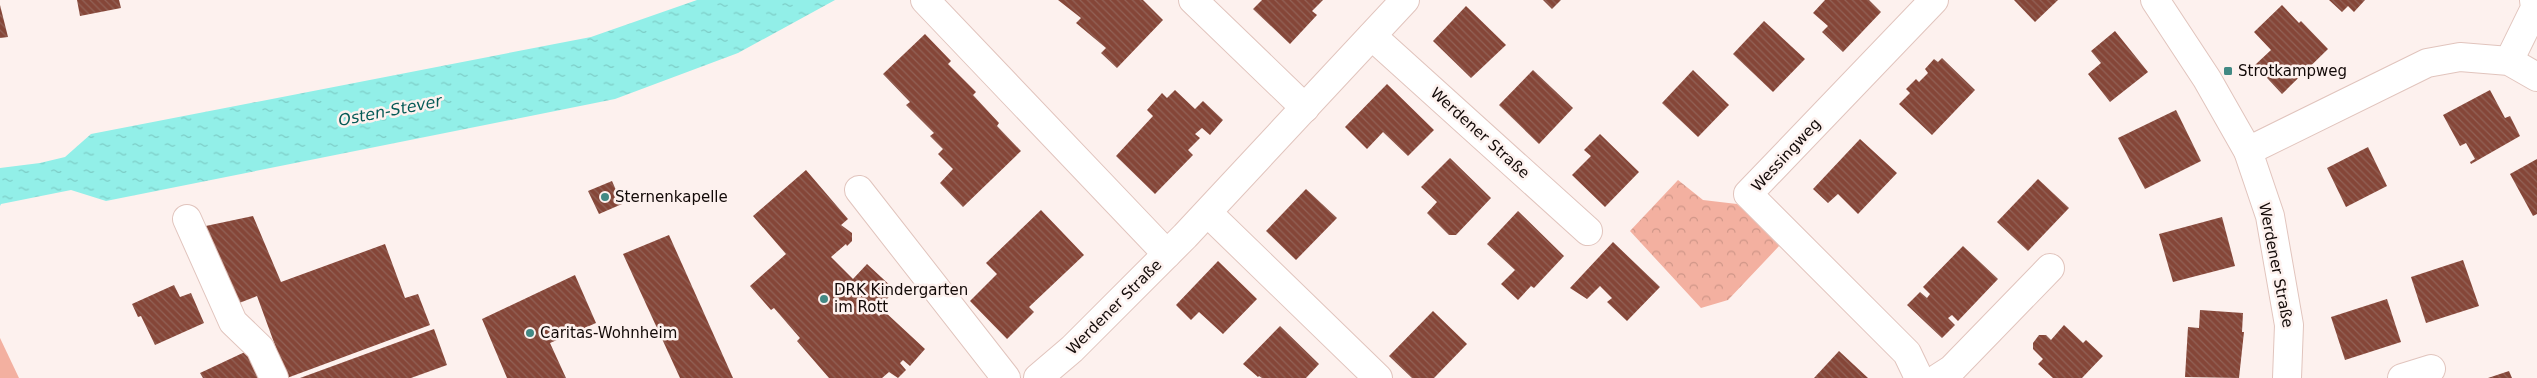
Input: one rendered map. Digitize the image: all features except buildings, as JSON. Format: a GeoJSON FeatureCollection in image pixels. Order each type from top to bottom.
{"type":"FeatureCollection","features":[{"type":"Feature","properties":{"kind":"street"},"geometry":{"type":"LineString","coordinates":[[925,0],[1167,254]]}},
{"type":"Feature","properties":{"kind":"street"},"geometry":{"type":"LineString","coordinates":[[1193,0],[1305,108]]}},
{"type":"Feature","properties":{"kind":"street","name":"Werdener Straße"},"geometry":{"type":"LineString","coordinates":[[1038,378],[1072,349],[1208,213],[1405,0]]}},
{"type":"Feature","properties":{"kind":"street","name":"Wessingweg"},"geometry":{"type":"LineString","coordinates":[[1919,378],[1907,353],[1748,194],[1934,0]]}},
{"type":"Feature","properties":{"kind":"street","name":"Werdener Straße"},"geometry":{"type":"LineString","coordinates":[[2155,0],[2207,79],[2248,151],[2270,216],[2289,326],[2287,378]]}},
{"type":"Feature","properties":{"kind":"street"},"geometry":{"type":"LineString","coordinates":[[2509,61],[2535,5]]}},
{"type":"Feature","properties":{"kind":"street","name":"Werdener Straße"},"geometry":{"type":"LineString","coordinates":[[1372,36],[1588,231]]}},
{"type":"Feature","properties":{"kind":"street"},"geometry":{"type":"LineString","coordinates":[[2248,151],[2427,63],[2460,57],[2509,61],[2537,77]]}},
{"type":"Feature","properties":{"kind":"street"},"geometry":{"type":"LineString","coordinates":[[860,190],[1006,378]]}},
{"type":"Feature","properties":{"kind":"street"},"geometry":{"type":"LineString","coordinates":[[1208,213],[1378,378]]}},
{"type":"Feature","properties":{"kind":"street"},"geometry":{"type":"LineString","coordinates":[[187,219],[233,322],[260,348],[274,378]]}},
{"type":"Feature","properties":{"kind":"street"},"geometry":{"type":"LineString","coordinates":[[1938,378],[1952,369],[2050,268]]}},
{"type":"Feature","properties":{"kind":"street"},"geometry":{"type":"LineString","coordinates":[[2402,378],[2431,369]]}},
{"type":"Feature","properties":{"kind":"green space"},"geometry":{"type":"Polygon","coordinates":[[[1678,180],[1703,200],[1737,204],[1782,243],[1728,300],[1701,308],[1630,231],[1678,180]]]}},
{"type":"Feature","properties":{"kind":"green space"},"geometry":{"type":"Polygon","coordinates":[[[0,338],[19,378],[0,378],[0,338]]]}},
{"type":"Feature","properties":{"kind":"water","name":"Osten-Stever"},"geometry":{"type":"Polygon","coordinates":[[[697,0],[835,0],[738,53],[615,99],[106,201],[71,190],[1,204],[0,206],[0,168],[40,163],[65,157],[91,134],[591,37],[697,0]]]}},
{"type":"Feature","properties":{"kind":"place","name":"Strotkampweg"},"geometry":{"type":"Point","coordinates":[2228,71]}},
{"type":"Feature","properties":{"kind":"place","name":"Sternenkapelle"},"geometry":{"type":"Point","coordinates":[605,197]}},
{"type":"Feature","properties":{"kind":"place","name":"DRK Kindergarten im Rott"},"geometry":{"type":"Point","coordinates":[824,299]}},
{"type":"Feature","properties":{"kind":"place","name":"Caritas-Wohnheim"},"geometry":{"type":"Point","coordinates":[530,333]}}]}
